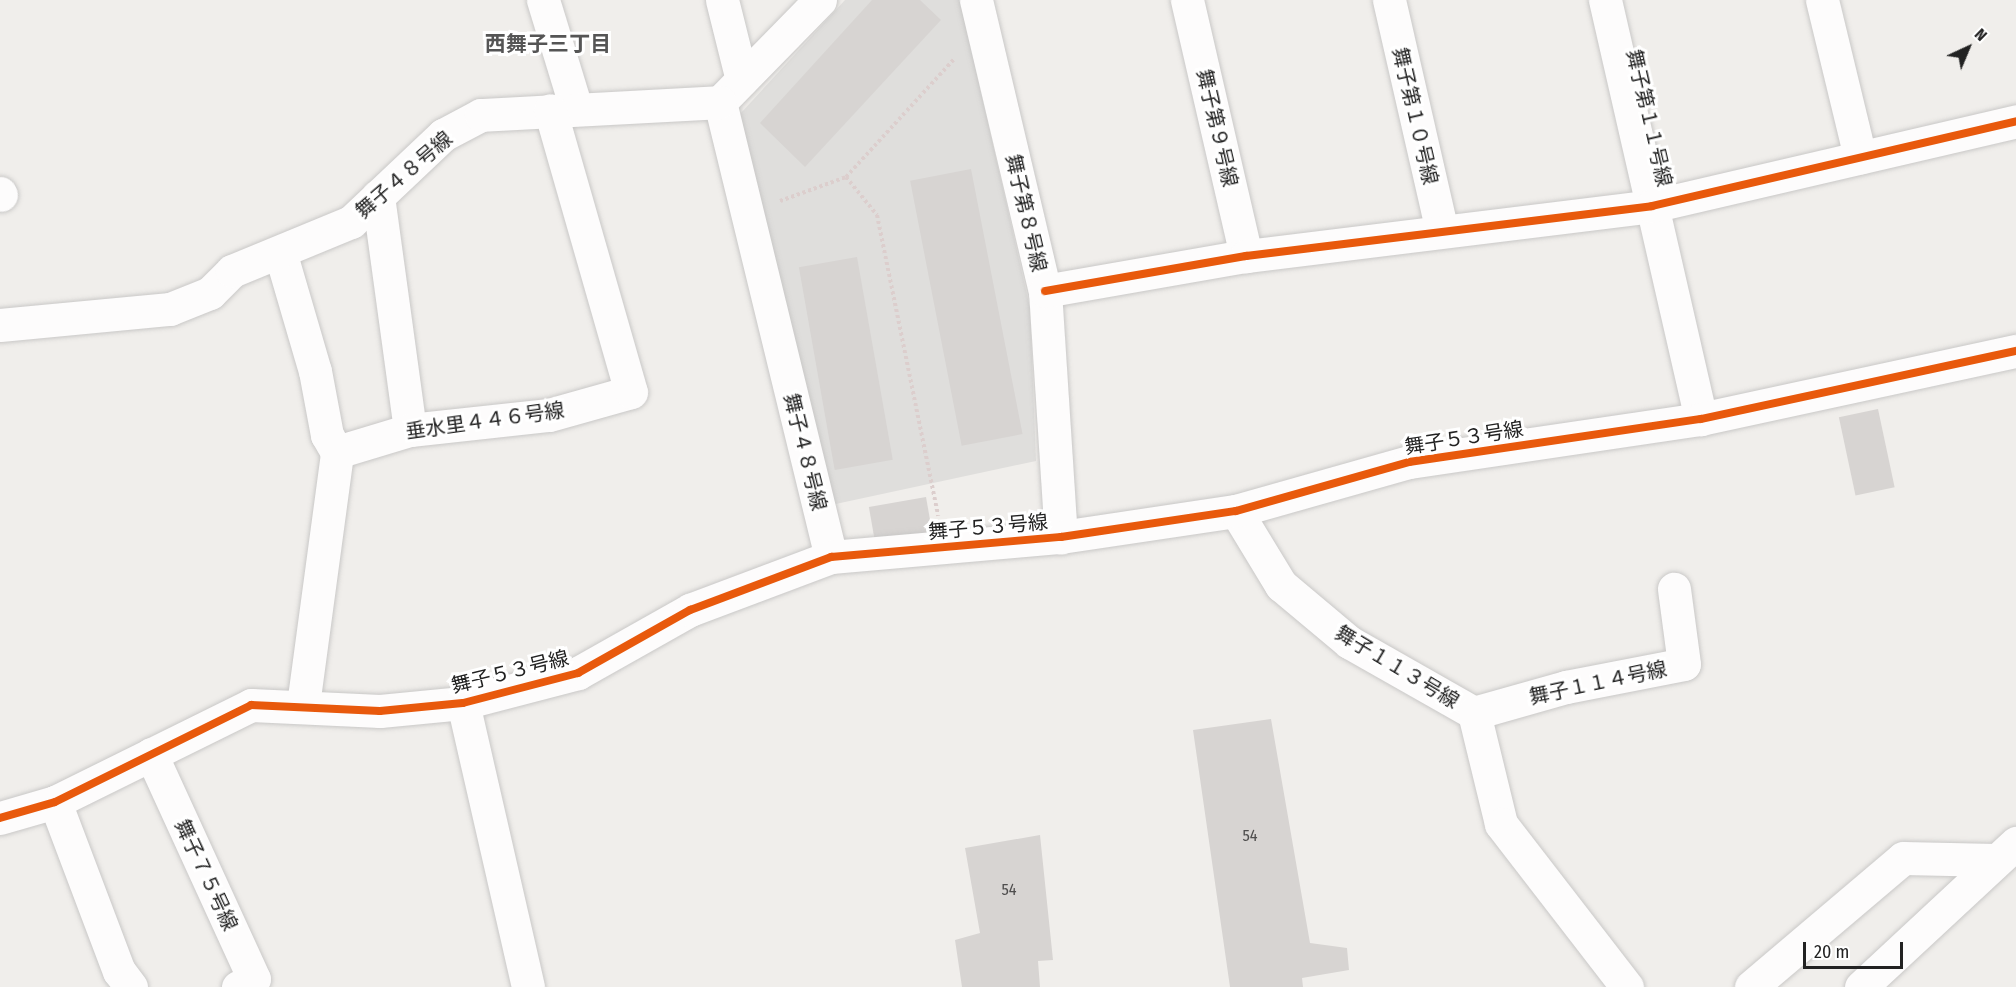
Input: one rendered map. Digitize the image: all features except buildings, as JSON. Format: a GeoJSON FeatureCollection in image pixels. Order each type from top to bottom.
{"type":"FeatureCollection","features":[{"type":"Feature","properties":{"kind":"street"},"geometry":{"type":"LineString","coordinates":[[543,0],[563,109]]}},
{"type":"Feature","properties":{"kind":"street"},"geometry":{"type":"LineString","coordinates":[[722,0],[731,91]]}},
{"type":"Feature","properties":{"kind":"street"},"geometry":{"type":"LineString","coordinates":[[731,91],[820,0]]}},
{"type":"Feature","properties":{"kind":"street","name":"舞子第９号線"},"geometry":{"type":"LineString","coordinates":[[1187,0],[1246,256]]}},
{"type":"Feature","properties":{"kind":"street","name":"舞子第１０号線"},"geometry":{"type":"LineString","coordinates":[[1389,0],[1442,231]]}},
{"type":"Feature","properties":{"kind":"street","name":"舞子第１１号線"},"geometry":{"type":"LineString","coordinates":[[1605,0],[1701,418]]}},
{"type":"Feature","properties":{"kind":"street"},"geometry":{"type":"LineString","coordinates":[[1822,0],[1860,158]]}},
{"type":"Feature","properties":{"kind":"street","name":"舞子第８号線"},"geometry":{"type":"LineString","coordinates":[[979,14],[1045,291],[1061,537]]}},
{"type":"Feature","properties":{"kind":"street","name":"舞子４８号線"},"geometry":{"type":"LineString","coordinates":[[0,325],[170,309],[210,293],[232,271],[281,255],[351,222],[443,135],[481,115],[563,109],[731,91],[747,214],[831,557]]}},
{"type":"Feature","properties":{"kind":"street","name":"垂水里４４６号線"},"geometry":{"type":"LineString","coordinates":[[337,452],[410,430],[549,414],[631,392],[563,109]]}},
{"type":"Feature","properties":{"kind":"street"},"geometry":{"type":"LineString","coordinates":[[1045,291],[1246,256],[1652,206],[2016,121]]}},
{"type":"Feature","properties":{"kind":"street"},"geometry":{"type":"LineString","coordinates":[[378,196],[410,430]]}},
{"type":"Feature","properties":{"kind":"street"},"geometry":{"type":"LineString","coordinates":[[281,255],[315,371],[327,435],[337,452],[303,705]]}},
{"type":"Feature","properties":{"kind":"street","name":"舞子５３号線"},"geometry":{"type":"LineString","coordinates":[[0,818],[55,802],[251,705],[303,705],[380,711],[463,703],[578,673],[690,610],[831,557],[1061,537],[1236,511],[1409,462],[1701,418],[2016,351]]}},
{"type":"Feature","properties":{"kind":"street","name":"舞子１１３号線"},"geometry":{"type":"LineString","coordinates":[[1236,511],[1281,585],[1349,642],[1474,713],[1501,824],[1622,986]]}},
{"type":"Feature","properties":{"kind":"street","name":"舞子１１４号線"},"geometry":{"type":"LineString","coordinates":[[1474,713],[1566,687],[1684,664],[1674,589]]}},
{"type":"Feature","properties":{"kind":"street"},"geometry":{"type":"LineString","coordinates":[[463,703],[528,987]]}},
{"type":"Feature","properties":{"kind":"street","name":"舞子７５号線"},"geometry":{"type":"LineString","coordinates":[[151,754],[246,983]]}},
{"type":"Feature","properties":{"kind":"street"},"geometry":{"type":"LineString","coordinates":[[55,802],[119,971],[131,987]]}},
{"type":"Feature","properties":{"kind":"street"},"geometry":{"type":"LineString","coordinates":[[1751,987],[1903,858],[2006,852]]}},
{"type":"Feature","properties":{"kind":"street"},"geometry":{"type":"LineString","coordinates":[[1861,987],[2006,852]]}},
{"type":"Feature","properties":{"kind":"path"},"geometry":{"type":"LineString","coordinates":[[747,214],[846,177],[979,14]]}},
{"type":"Feature","properties":{"kind":"path"},"geometry":{"type":"LineString","coordinates":[[846,177],[877,215],[944,548]]}},
{"type":"Feature","properties":{"kind":"shaded area"},"geometry":{"type":"Polygon","coordinates":[[[845,0],[960,0],[1030,308],[1036,461],[831,505],[740,114],[845,0]]]}},
{"type":"Feature","properties":{"kind":"cycle path"},"geometry":{"type":"LineString","coordinates":[[1045,291],[1246,256],[1652,206],[2016,121]]}},
{"type":"Feature","properties":{"kind":"cycle path"},"geometry":{"type":"LineString","coordinates":[[0,818],[55,802],[251,705],[380,711],[463,703],[578,673],[690,610],[831,557],[1061,537],[1236,511],[1409,462],[1701,419],[2016,351]]}},
{"type":"Feature","properties":{"kind":"district","name":"西舞子三丁目"},"geometry":{"type":"Point","coordinates":[548,44]}}]}
